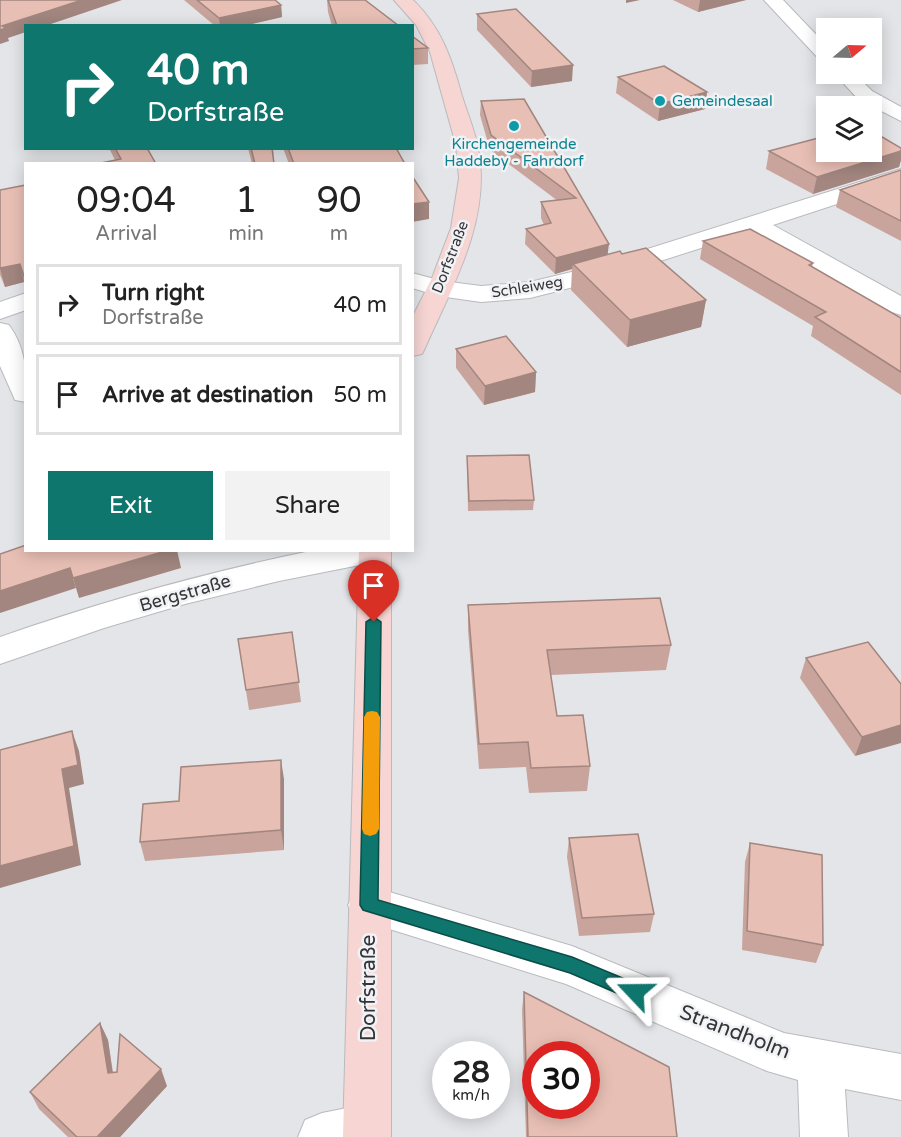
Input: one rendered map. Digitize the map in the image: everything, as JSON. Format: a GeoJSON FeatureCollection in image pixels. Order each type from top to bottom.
{"type":"FeatureCollection","features":[{"type":"Feature","properties":{"kind":"street","name":"Dorfstraße"},"geometry":{"type":"LineString","coordinates":[[403,0],[423,18],[437,42],[468,153],[470,186],[466,217],[439,288],[414,344]]}},
{"type":"Feature","properties":{"kind":"street"},"geometry":{"type":"LineString","coordinates":[[773,0],[816,45]]}},
{"type":"Feature","properties":{"kind":"street"},"geometry":{"type":"LineString","coordinates":[[854,84],[865,95],[901,115]]}},
{"type":"Feature","properties":{"kind":"street","name":"Schleiweg"},"geometry":{"type":"LineString","coordinates":[[414,281],[439,288],[481,294],[530,290],[592,275],[752,223],[895,184]]}},
{"type":"Feature","properties":{"kind":"street"},"geometry":{"type":"LineString","coordinates":[[752,223],[901,307]]}},
{"type":"Feature","properties":{"kind":"street"},"geometry":{"type":"LineString","coordinates":[[0,311],[24,302]]}},
{"type":"Feature","properties":{"kind":"street"},"geometry":{"type":"LineString","coordinates":[[0,331],[24,391]]}},
{"type":"Feature","properties":{"kind":"street","name":"Bergstraße"},"geometry":{"type":"LineString","coordinates":[[0,651],[48,633],[216,583],[319,560],[369,552]]}},
{"type":"Feature","properties":{"kind":"street","name":"Dorfstraße"},"geometry":{"type":"LineString","coordinates":[[367,1132],[375,552]]}},
{"type":"Feature","properties":{"kind":"street","name":"Strandholm"},"geometry":{"type":"LineString","coordinates":[[369,905],[572,966],[783,1054],[901,1077]]}},
{"type":"Feature","properties":{"kind":"street"},"geometry":{"type":"LineString","coordinates":[[820,1061],[824,1137]]}},
{"type":"Feature","properties":{"kind":"street"},"geometry":{"type":"LineString","coordinates":[[322,1137],[367,1132]]}},
{"type":"Feature","properties":{"kind":"building"},"geometry":{"type":"Polygon","coordinates":[[[0,0],[82,0],[2,26],[6,28],[0,30],[0,0]]]}},
{"type":"Feature","properties":{"kind":"building"},"geometry":{"type":"Polygon","coordinates":[[[197,0],[275,0],[281,5],[219,18],[197,0]]]}},
{"type":"Feature","properties":{"kind":"building"},"geometry":{"type":"Polygon","coordinates":[[[328,0],[365,0],[396,24],[336,24],[328,0]]]}},
{"type":"Feature","properties":{"kind":"building"},"geometry":{"type":"Polygon","coordinates":[[[516,9],[573,65],[532,71],[477,14],[516,9]]]}},
{"type":"Feature","properties":{"kind":"building"},"geometry":{"type":"Polygon","coordinates":[[[414,38],[428,48],[414,49],[414,38]]]}},
{"type":"Feature","properties":{"kind":"building"},"geometry":{"type":"Polygon","coordinates":[[[664,66],[707,92],[660,104],[618,77],[664,66]]]}},
{"type":"Feature","properties":{"kind":"building"},"geometry":{"type":"Polygon","coordinates":[[[524,99],[609,244],[556,258],[526,229],[551,223],[541,202],[576,198],[491,135],[481,101],[524,99]]]}},
{"type":"Feature","properties":{"kind":"building"},"geometry":{"type":"Polygon","coordinates":[[[882,137],[901,148],[901,151],[882,157],[882,137]]]}},
{"type":"Feature","properties":{"kind":"building"},"geometry":{"type":"Polygon","coordinates":[[[816,139],[816,162],[865,162],[817,177],[769,151],[816,139]]]}},
{"type":"Feature","properties":{"kind":"building"},"geometry":{"type":"Polygon","coordinates":[[[116,150],[148,150],[155,162],[106,162],[121,159],[116,150]]]}},
{"type":"Feature","properties":{"kind":"building"},"geometry":{"type":"Polygon","coordinates":[[[252,150],[272,150],[274,162],[254,162],[252,150]]]}},
{"type":"Feature","properties":{"kind":"building"},"geometry":{"type":"Polygon","coordinates":[[[289,150],[397,150],[404,162],[293,162],[289,150]]]}},
{"type":"Feature","properties":{"kind":"building"},"geometry":{"type":"Polygon","coordinates":[[[901,170],[901,221],[840,190],[901,170]]]}},
{"type":"Feature","properties":{"kind":"building"},"geometry":{"type":"Polygon","coordinates":[[[414,179],[429,202],[414,204],[414,179]]]}},
{"type":"Feature","properties":{"kind":"building"},"geometry":{"type":"Polygon","coordinates":[[[24,185],[24,276],[20,264],[0,268],[0,190],[24,185]]]}},
{"type":"Feature","properties":{"kind":"building"},"geometry":{"type":"Polygon","coordinates":[[[750,229],[813,263],[809,265],[901,318],[901,372],[815,317],[826,312],[703,241],[750,229]]]}},
{"type":"Feature","properties":{"kind":"building"},"geometry":{"type":"Polygon","coordinates":[[[646,248],[706,300],[630,320],[573,264],[620,251],[622,254],[646,248]]]}},
{"type":"Feature","properties":{"kind":"building"},"geometry":{"type":"Polygon","coordinates":[[[506,336],[536,372],[485,386],[456,349],[506,336]]]}},
{"type":"Feature","properties":{"kind":"building"},"geometry":{"type":"Polygon","coordinates":[[[529,455],[534,500],[469,501],[467,456],[529,455]]]}},
{"type":"Feature","properties":{"kind":"building"},"geometry":{"type":"Polygon","coordinates":[[[24,546],[24,552],[162,552],[73,578],[70,568],[0,591],[0,554],[24,546]]]}},
{"type":"Feature","properties":{"kind":"building"},"geometry":{"type":"Polygon","coordinates":[[[660,598],[671,645],[547,650],[557,716],[583,715],[590,766],[531,768],[528,742],[479,744],[468,605],[660,598]]]}},
{"type":"Feature","properties":{"kind":"building"},"geometry":{"type":"Polygon","coordinates":[[[292,632],[299,682],[246,690],[238,639],[292,632]]]}},
{"type":"Feature","properties":{"kind":"building"},"geometry":{"type":"Polygon","coordinates":[[[868,642],[901,684],[901,725],[862,737],[806,658],[868,642]]]}},
{"type":"Feature","properties":{"kind":"building"},"geometry":{"type":"Polygon","coordinates":[[[72,731],[78,765],[62,769],[74,846],[0,866],[0,750],[72,731]]]}},
{"type":"Feature","properties":{"kind":"building"},"geometry":{"type":"Polygon","coordinates":[[[281,760],[281,830],[140,842],[143,804],[179,801],[181,767],[281,760]]]}},
{"type":"Feature","properties":{"kind":"building"},"geometry":{"type":"Polygon","coordinates":[[[638,834],[654,914],[582,918],[569,838],[638,834]]]}},
{"type":"Feature","properties":{"kind":"building"},"geometry":{"type":"Polygon","coordinates":[[[750,843],[822,855],[823,945],[747,931],[750,843]]]}},
{"type":"Feature","properties":{"kind":"building"},"geometry":{"type":"Polygon","coordinates":[[[524,992],[669,1067],[677,1137],[528,1137],[528,1119],[600,1119],[600,1041],[525,1041],[524,992]]]}},
{"type":"Feature","properties":{"kind":"building"},"geometry":{"type":"Polygon","coordinates":[[[100,1023],[108,1073],[117,1072],[120,1034],[161,1069],[97,1137],[77,1137],[30,1092],[100,1023]]]}},
{"type":"Feature","properties":{"kind":"slow traffic"},"geometry":{"type":"LineString","coordinates":[[370,829],[372,717]]}},
{"type":"Feature","properties":{"kind":"place","name":"Gemeindesaal"},"geometry":{"type":"Point","coordinates":[660,101]}},
{"type":"Feature","properties":{"kind":"place","name":"Kirchengemeinde Haddeby - Fahrdorf"},"geometry":{"type":"Point","coordinates":[514,126]}},
{"type":"Feature","properties":{"kind":"route"},"geometry":{"type":"LineString","coordinates":[[374,622],[369,905],[572,966],[635,992]]}}]}
